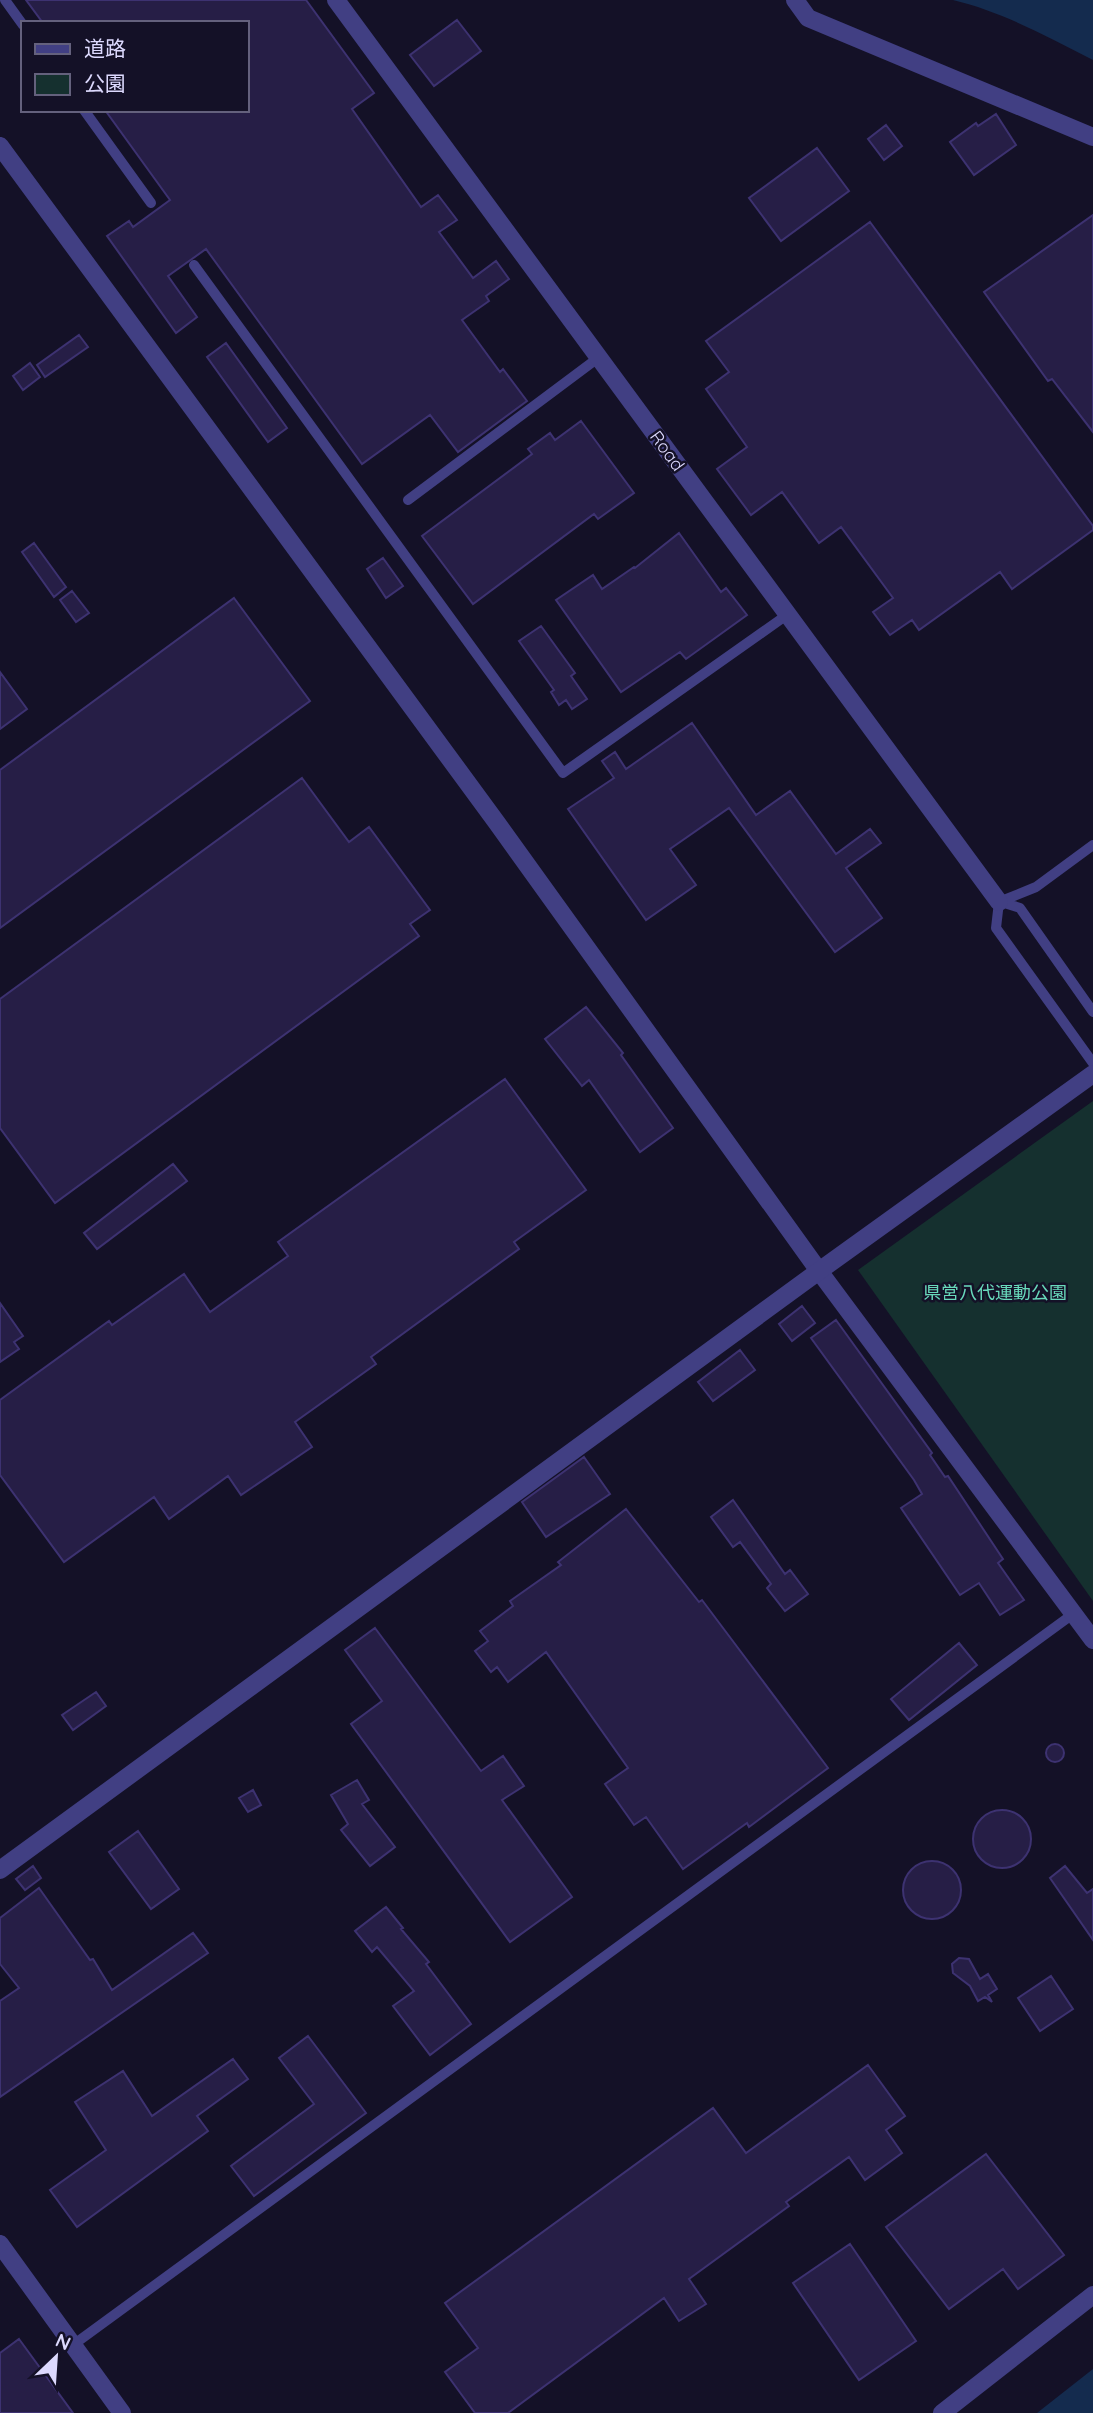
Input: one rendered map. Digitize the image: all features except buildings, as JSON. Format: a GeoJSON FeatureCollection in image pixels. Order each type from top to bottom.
{"type":"FeatureCollection","features":[{"type":"Feature","properties":{"kind":"street","name":"Road"},"geometry":{"type":"LineString","coordinates":[[334,0],[999,902]]}},
{"type":"Feature","properties":{"kind":"street"},"geometry":{"type":"LineString","coordinates":[[794,0],[808,18],[1093,137]]}},
{"type":"Feature","properties":{"kind":"street"},"geometry":{"type":"LineString","coordinates":[[0,146],[489,812],[819,1271],[1093,1640]]}},
{"type":"Feature","properties":{"kind":"street"},"geometry":{"type":"LineString","coordinates":[[0,1870],[1093,1074]]}},
{"type":"Feature","properties":{"kind":"street"},"geometry":{"type":"LineString","coordinates":[[0,2244],[122,2413]]}},
{"type":"Feature","properties":{"kind":"street"},"geometry":{"type":"LineString","coordinates":[[942,2413],[1093,2295]]}},
{"type":"Feature","properties":{"kind":"lane"},"geometry":{"type":"LineString","coordinates":[[5,0],[21,22]]}},
{"type":"Feature","properties":{"kind":"lane"},"geometry":{"type":"LineString","coordinates":[[334,0],[598,358],[784,617],[999,902],[1020,908],[1093,1012]]}},
{"type":"Feature","properties":{"kind":"lane"},"geometry":{"type":"LineString","coordinates":[[85,112],[151,203]]}},
{"type":"Feature","properties":{"kind":"lane"},"geometry":{"type":"LineString","coordinates":[[194,265],[563,773],[784,617]]}},
{"type":"Feature","properties":{"kind":"lane"},"geometry":{"type":"LineString","coordinates":[[408,500],[598,358]]}},
{"type":"Feature","properties":{"kind":"lane"},"geometry":{"type":"LineString","coordinates":[[999,902],[1036,887],[1093,845]]}},
{"type":"Feature","properties":{"kind":"lane"},"geometry":{"type":"LineString","coordinates":[[999,902],[996,928],[1093,1063]]}},
{"type":"Feature","properties":{"kind":"lane"},"geometry":{"type":"LineString","coordinates":[[73,2345],[1073,1614]]}},
{"type":"Feature","properties":{"kind":"green space","name":"県営八代運動公園"},"geometry":{"type":"Polygon","coordinates":[[[1093,1101],[1093,1601],[858,1270],[1093,1101]]]}},
{"type":"Feature","properties":{"kind":"water"},"geometry":{"type":"Polygon","coordinates":[[[953,0],[1093,0],[1093,60],[1007,18],[953,0]]]}},
{"type":"Feature","properties":{"kind":"water"},"geometry":{"type":"Polygon","coordinates":[[[1093,2369],[1093,2413],[1037,2413],[1093,2369]]]}}]}
